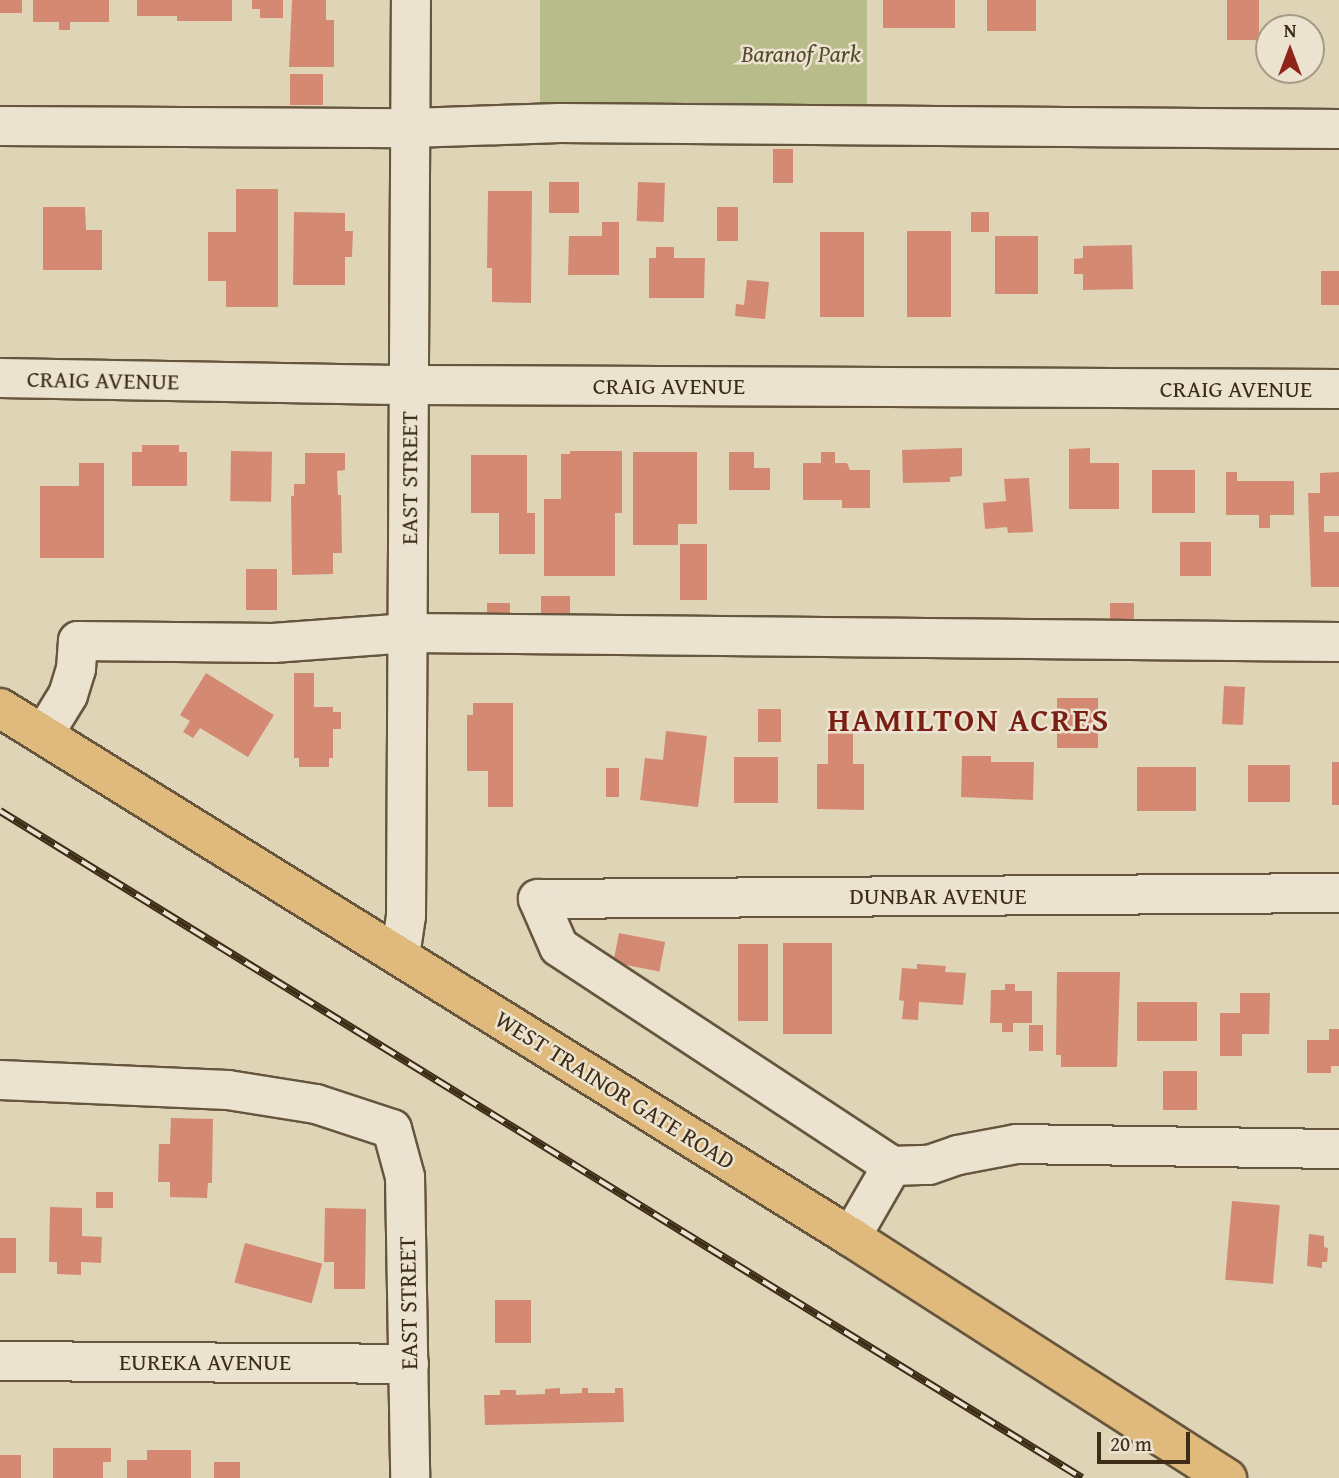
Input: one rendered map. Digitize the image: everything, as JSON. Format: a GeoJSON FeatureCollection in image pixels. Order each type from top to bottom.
{"type":"FeatureCollection","features":[{"type":"Feature","properties":{"kind":"main road","name":"WEST TRAINOR GATE ROAD"},"geometry":{"type":"LineString","coordinates":[[0,708],[851,1237],[1227,1478]]}},
{"type":"Feature","properties":{"kind":"street","name":"EAST STREET"},"geometry":{"type":"LineString","coordinates":[[400,956],[406,916],[411,0]]}},
{"type":"Feature","properties":{"kind":"street"},"geometry":{"type":"LineString","coordinates":[[0,126],[411,128],[574,123],[1339,129]]}},
{"type":"Feature","properties":{"kind":"street","name":"CRAIG AVENUE"},"geometry":{"type":"LineString","coordinates":[[0,378],[410,385],[1339,390]]}},
{"type":"Feature","properties":{"kind":"street"},"geometry":{"type":"LineString","coordinates":[[44,734],[68,695],[76,669],[78,641],[273,643],[409,633],[1339,642]]}},
{"type":"Feature","properties":{"kind":"street","name":"DUNBAR AVENUE"},"geometry":{"type":"LineString","coordinates":[[892,1166],[559,947],[538,899],[1339,893]]}},
{"type":"Feature","properties":{"kind":"street","name":"EAST STREET"},"geometry":{"type":"LineString","coordinates":[[0,1080],[228,1090],[316,1104],[392,1129],[405,1177],[410,1478]]}},
{"type":"Feature","properties":{"kind":"street"},"geometry":{"type":"LineString","coordinates":[[851,1237],[892,1166],[929,1165],[958,1155],[1016,1144],[1339,1149]]}},
{"type":"Feature","properties":{"kind":"street","name":"EUREKA AVENUE"},"geometry":{"type":"LineString","coordinates":[[0,1361],[409,1364]]}},
{"type":"Feature","properties":{"kind":"green space","name":"Baranof Park"},"geometry":{"type":"Polygon","coordinates":[[[540,0],[867,0],[867,104],[540,104],[540,0]]]}},
{"type":"Feature","properties":{"kind":"building"},"geometry":{"type":"Polygon","coordinates":[[[0,0],[22,0],[22,13],[0,13],[0,0]]]}},
{"type":"Feature","properties":{"kind":"building"},"geometry":{"type":"Polygon","coordinates":[[[33,0],[109,0],[109,22],[70,22],[70,30],[59,30],[59,22],[33,22],[33,0]]]}},
{"type":"Feature","properties":{"kind":"building"},"geometry":{"type":"Polygon","coordinates":[[[137,0],[232,0],[232,21],[177,21],[177,16],[137,16],[137,0]]]}},
{"type":"Feature","properties":{"kind":"building"},"geometry":{"type":"Polygon","coordinates":[[[252,0],[283,0],[283,18],[260,18],[260,9],[252,9],[252,0]]]}},
{"type":"Feature","properties":{"kind":"building"},"geometry":{"type":"Polygon","coordinates":[[[292,0],[326,0],[326,20],[334,20],[334,67],[289,67],[292,0]]]}},
{"type":"Feature","properties":{"kind":"building"},"geometry":{"type":"Polygon","coordinates":[[[883,0],[955,0],[955,28],[883,28],[883,0]]]}},
{"type":"Feature","properties":{"kind":"building"},"geometry":{"type":"Polygon","coordinates":[[[987,0],[1036,0],[1036,31],[987,31],[987,0]]]}},
{"type":"Feature","properties":{"kind":"building"},"geometry":{"type":"Polygon","coordinates":[[[1227,0],[1259,0],[1259,14],[1255,14],[1255,40],[1227,40],[1227,0]]]}},
{"type":"Feature","properties":{"kind":"building"},"geometry":{"type":"Polygon","coordinates":[[[290,74],[323,74],[323,105],[290,105],[290,74]]]}},
{"type":"Feature","properties":{"kind":"building"},"geometry":{"type":"Polygon","coordinates":[[[773,149],[793,149],[793,183],[773,183],[773,149]]]}},
{"type":"Feature","properties":{"kind":"building"},"geometry":{"type":"Polygon","coordinates":[[[549,182],[579,182],[579,213],[549,213],[549,182]]]}},
{"type":"Feature","properties":{"kind":"building"},"geometry":{"type":"Polygon","coordinates":[[[638,182],[665,183],[664,222],[637,221],[638,182]]]}},
{"type":"Feature","properties":{"kind":"building"},"geometry":{"type":"Polygon","coordinates":[[[236,189],[278,189],[278,307],[226,307],[226,281],[208,281],[208,232],[236,232],[236,189]]]}},
{"type":"Feature","properties":{"kind":"building"},"geometry":{"type":"Polygon","coordinates":[[[488,191],[532,191],[531,303],[492,302],[492,268],[487,268],[488,191]]]}},
{"type":"Feature","properties":{"kind":"building"},"geometry":{"type":"Polygon","coordinates":[[[43,207],[85,207],[86,230],[102,230],[102,270],[43,270],[43,207]]]}},
{"type":"Feature","properties":{"kind":"building"},"geometry":{"type":"Polygon","coordinates":[[[717,207],[738,207],[738,241],[717,241],[717,207]]]}},
{"type":"Feature","properties":{"kind":"building"},"geometry":{"type":"Polygon","coordinates":[[[294,212],[345,213],[345,231],[353,231],[352,257],[345,257],[345,285],[293,285],[294,212]]]}},
{"type":"Feature","properties":{"kind":"building"},"geometry":{"type":"Polygon","coordinates":[[[971,212],[989,212],[989,232],[971,232],[971,212]]]}},
{"type":"Feature","properties":{"kind":"building"},"geometry":{"type":"Polygon","coordinates":[[[602,222],[619,222],[619,275],[568,275],[569,236],[602,236],[602,222]]]}},
{"type":"Feature","properties":{"kind":"building"},"geometry":{"type":"Polygon","coordinates":[[[907,231],[951,231],[951,317],[907,317],[907,231]]]}},
{"type":"Feature","properties":{"kind":"building"},"geometry":{"type":"Polygon","coordinates":[[[820,232],[864,232],[864,317],[820,317],[820,232]]]}},
{"type":"Feature","properties":{"kind":"building"},"geometry":{"type":"Polygon","coordinates":[[[995,236],[1038,236],[1038,294],[995,294],[995,236]]]}},
{"type":"Feature","properties":{"kind":"building"},"geometry":{"type":"Polygon","coordinates":[[[1132,245],[1133,289],[1083,290],[1083,274],[1074,274],[1074,259],[1083,258],[1083,246],[1132,245]]]}},
{"type":"Feature","properties":{"kind":"building"},"geometry":{"type":"Polygon","coordinates":[[[656,247],[674,247],[674,258],[705,258],[704,298],[649,298],[649,258],[656,258],[656,247]]]}},
{"type":"Feature","properties":{"kind":"building"},"geometry":{"type":"Polygon","coordinates":[[[1321,271],[1339,271],[1339,305],[1321,305],[1321,271]]]}},
{"type":"Feature","properties":{"kind":"building"},"geometry":{"type":"Polygon","coordinates":[[[747,280],[769,282],[765,319],[735,316],[736,304],[744,305],[747,280]]]}},
{"type":"Feature","properties":{"kind":"building"},"geometry":{"type":"Polygon","coordinates":[[[142,445],[179,445],[179,452],[187,452],[187,486],[132,486],[132,452],[142,452],[142,445]]]}},
{"type":"Feature","properties":{"kind":"building"},"geometry":{"type":"Polygon","coordinates":[[[962,448],[962,476],[950,477],[950,482],[903,483],[902,450],[962,448]]]}},
{"type":"Feature","properties":{"kind":"building"},"geometry":{"type":"Polygon","coordinates":[[[1090,448],[1090,463],[1119,463],[1119,509],[1069,509],[1069,449],[1090,448]]]}},
{"type":"Feature","properties":{"kind":"building"},"geometry":{"type":"Polygon","coordinates":[[[231,451],[272,452],[271,502],[230,501],[231,451]]]}},
{"type":"Feature","properties":{"kind":"building"},"geometry":{"type":"Polygon","coordinates":[[[570,451],[622,451],[622,513],[615,513],[615,576],[544,576],[544,499],[561,499],[561,454],[570,454],[570,451]]]}},
{"type":"Feature","properties":{"kind":"building"},"geometry":{"type":"Polygon","coordinates":[[[633,452],[697,452],[697,524],[678,524],[678,545],[633,545],[633,452]]]}},
{"type":"Feature","properties":{"kind":"building"},"geometry":{"type":"Polygon","coordinates":[[[729,452],[754,452],[754,468],[770,468],[770,490],[729,490],[729,452]]]}},
{"type":"Feature","properties":{"kind":"building"},"geometry":{"type":"Polygon","coordinates":[[[821,452],[835,452],[835,463],[847,463],[850,470],[870,470],[870,508],[842,508],[842,500],[803,500],[803,463],[821,463],[821,452]]]}},
{"type":"Feature","properties":{"kind":"building"},"geometry":{"type":"Polygon","coordinates":[[[305,453],[345,453],[345,470],[337,471],[338,495],[341,495],[342,553],[333,553],[333,574],[292,575],[291,496],[294,496],[294,484],[305,484],[305,453]]]}},
{"type":"Feature","properties":{"kind":"building"},"geometry":{"type":"Polygon","coordinates":[[[471,455],[527,455],[527,513],[535,513],[535,554],[499,554],[499,513],[471,513],[471,455]]]}},
{"type":"Feature","properties":{"kind":"building"},"geometry":{"type":"Polygon","coordinates":[[[79,463],[104,463],[104,558],[40,558],[40,486],[79,486],[79,463]]]}},
{"type":"Feature","properties":{"kind":"building"},"geometry":{"type":"Polygon","coordinates":[[[1152,470],[1195,470],[1195,513],[1152,513],[1152,470]]]}},
{"type":"Feature","properties":{"kind":"building"},"geometry":{"type":"Polygon","coordinates":[[[1226,472],[1237,472],[1237,481],[1294,481],[1294,515],[1270,515],[1270,528],[1259,528],[1259,515],[1226,515],[1226,472]]]}},
{"type":"Feature","properties":{"kind":"building"},"geometry":{"type":"Polygon","coordinates":[[[1339,472],[1339,516],[1324,516],[1324,532],[1339,532],[1339,587],[1311,587],[1308,493],[1320,493],[1320,473],[1339,472]]]}},
{"type":"Feature","properties":{"kind":"building"},"geometry":{"type":"Polygon","coordinates":[[[1029,478],[1033,532],[1008,533],[1007,527],[985,529],[983,503],[1006,501],[1004,479],[1029,478]]]}},
{"type":"Feature","properties":{"kind":"building"},"geometry":{"type":"Polygon","coordinates":[[[1180,542],[1211,542],[1211,576],[1180,576],[1180,542]]]}},
{"type":"Feature","properties":{"kind":"building"},"geometry":{"type":"Polygon","coordinates":[[[680,544],[707,544],[707,600],[680,600],[680,544]]]}},
{"type":"Feature","properties":{"kind":"building"},"geometry":{"type":"Polygon","coordinates":[[[246,569],[277,569],[277,610],[246,610],[246,569]]]}},
{"type":"Feature","properties":{"kind":"building"},"geometry":{"type":"Polygon","coordinates":[[[541,596],[570,596],[570,616],[541,616],[541,596]]]}},
{"type":"Feature","properties":{"kind":"building"},"geometry":{"type":"Polygon","coordinates":[[[487,603],[510,603],[510,621],[487,621],[487,603]]]}},
{"type":"Feature","properties":{"kind":"building"},"geometry":{"type":"Polygon","coordinates":[[[1110,603],[1134,603],[1134,622],[1110,622],[1110,603]]]}},
{"type":"Feature","properties":{"kind":"building"},"geometry":{"type":"Polygon","coordinates":[[[206,673],[274,715],[248,757],[200,728],[193,738],[183,732],[190,721],[180,715],[206,673]]]}},
{"type":"Feature","properties":{"kind":"building"},"geometry":{"type":"Polygon","coordinates":[[[294,673],[314,673],[314,707],[333,707],[333,712],[341,712],[341,729],[333,729],[333,758],[329,758],[329,767],[299,767],[299,758],[294,758],[294,673]]]}},
{"type":"Feature","properties":{"kind":"building"},"geometry":{"type":"Polygon","coordinates":[[[1224,686],[1245,687],[1243,725],[1222,724],[1224,686]]]}},
{"type":"Feature","properties":{"kind":"building"},"geometry":{"type":"Polygon","coordinates":[[[1057,698],[1098,698],[1098,748],[1057,748],[1057,698]]]}},
{"type":"Feature","properties":{"kind":"building"},"geometry":{"type":"Polygon","coordinates":[[[473,703],[513,703],[513,807],[488,807],[488,771],[467,771],[467,715],[473,715],[473,703]]]}},
{"type":"Feature","properties":{"kind":"building"},"geometry":{"type":"Polygon","coordinates":[[[758,709],[781,709],[781,742],[758,742],[758,709]]]}},
{"type":"Feature","properties":{"kind":"building"},"geometry":{"type":"Polygon","coordinates":[[[828,728],[853,728],[853,764],[864,764],[864,810],[817,809],[817,764],[828,764],[828,728]]]}},
{"type":"Feature","properties":{"kind":"building"},"geometry":{"type":"Polygon","coordinates":[[[666,731],[707,736],[698,807],[640,800],[645,758],[663,760],[666,731]]]}},
{"type":"Feature","properties":{"kind":"building"},"geometry":{"type":"Polygon","coordinates":[[[962,756],[991,756],[991,762],[1034,762],[1033,800],[961,797],[962,756]]]}},
{"type":"Feature","properties":{"kind":"building"},"geometry":{"type":"Polygon","coordinates":[[[734,757],[778,757],[778,803],[734,803],[734,757]]]}},
{"type":"Feature","properties":{"kind":"building"},"geometry":{"type":"Polygon","coordinates":[[[1332,762],[1339,762],[1339,805],[1332,805],[1332,762]]]}},
{"type":"Feature","properties":{"kind":"building"},"geometry":{"type":"Polygon","coordinates":[[[1248,765],[1290,765],[1290,802],[1248,802],[1248,765]]]}},
{"type":"Feature","properties":{"kind":"building"},"geometry":{"type":"Polygon","coordinates":[[[1137,767],[1196,767],[1196,811],[1137,811],[1137,767]]]}},
{"type":"Feature","properties":{"kind":"building"},"geometry":{"type":"Polygon","coordinates":[[[606,768],[619,768],[619,797],[606,797],[606,768]]]}},
{"type":"Feature","properties":{"kind":"building"},"geometry":{"type":"Polygon","coordinates":[[[619,933],[665,942],[659,971],[613,962],[619,933]]]}},
{"type":"Feature","properties":{"kind":"building"},"geometry":{"type":"Polygon","coordinates":[[[783,943],[832,943],[832,1034],[783,1034],[783,943]]]}},
{"type":"Feature","properties":{"kind":"building"},"geometry":{"type":"Polygon","coordinates":[[[738,944],[768,944],[768,1021],[738,1021],[738,944]]]}},
{"type":"Feature","properties":{"kind":"building"},"geometry":{"type":"Polygon","coordinates":[[[917,964],[946,966],[945,972],[966,973],[963,1005],[919,1002],[918,1020],[902,1019],[904,1001],[899,1000],[902,968],[917,969],[917,964]]]}},
{"type":"Feature","properties":{"kind":"building"},"geometry":{"type":"Polygon","coordinates":[[[1057,972],[1120,972],[1117,1067],[1061,1067],[1061,1055],[1056,1055],[1057,972]]]}},
{"type":"Feature","properties":{"kind":"building"},"geometry":{"type":"Polygon","coordinates":[[[1005,984],[1015,984],[1015,991],[1032,991],[1032,1023],[1013,1023],[1013,1032],[1002,1032],[1002,1023],[990,1023],[991,990],[1005,990],[1005,984]]]}},
{"type":"Feature","properties":{"kind":"building"},"geometry":{"type":"Polygon","coordinates":[[[1240,993],[1270,993],[1269,1034],[1242,1034],[1242,1056],[1220,1056],[1220,1013],[1240,1013],[1240,993]]]}},
{"type":"Feature","properties":{"kind":"building"},"geometry":{"type":"Polygon","coordinates":[[[1137,1002],[1197,1002],[1197,1041],[1137,1041],[1137,1002]]]}},
{"type":"Feature","properties":{"kind":"building"},"geometry":{"type":"Polygon","coordinates":[[[1029,1025],[1043,1025],[1043,1051],[1029,1051],[1029,1025]]]}},
{"type":"Feature","properties":{"kind":"building"},"geometry":{"type":"Polygon","coordinates":[[[1329,1029],[1339,1029],[1339,1066],[1331,1066],[1331,1073],[1307,1073],[1307,1040],[1329,1040],[1329,1029]]]}},
{"type":"Feature","properties":{"kind":"building"},"geometry":{"type":"Polygon","coordinates":[[[1163,1071],[1197,1071],[1197,1110],[1163,1110],[1163,1071]]]}},
{"type":"Feature","properties":{"kind":"building"},"geometry":{"type":"Polygon","coordinates":[[[171,1118],[213,1119],[212,1183],[208,1183],[207,1198],[170,1197],[170,1182],[158,1182],[159,1144],[170,1144],[171,1118]]]}},
{"type":"Feature","properties":{"kind":"building"},"geometry":{"type":"Polygon","coordinates":[[[96,1192],[113,1192],[113,1208],[96,1208],[96,1192]]]}},
{"type":"Feature","properties":{"kind":"building"},"geometry":{"type":"Polygon","coordinates":[[[1232,1201],[1280,1205],[1273,1284],[1225,1280],[1232,1201]]]}},
{"type":"Feature","properties":{"kind":"building"},"geometry":{"type":"Polygon","coordinates":[[[50,1207],[82,1208],[82,1236],[102,1237],[101,1263],[81,1262],[81,1275],[57,1274],[57,1262],[49,1262],[50,1207]]]}},
{"type":"Feature","properties":{"kind":"building"},"geometry":{"type":"Polygon","coordinates":[[[325,1208],[366,1209],[365,1289],[334,1289],[334,1262],[324,1262],[325,1208]]]}},
{"type":"Feature","properties":{"kind":"building"},"geometry":{"type":"Polygon","coordinates":[[[1309,1234],[1324,1236],[1324,1247],[1328,1248],[1327,1262],[1322,1262],[1322,1268],[1307,1266],[1309,1234]]]}},
{"type":"Feature","properties":{"kind":"building"},"geometry":{"type":"Polygon","coordinates":[[[0,1238],[16,1238],[16,1273],[0,1273],[0,1238]]]}},
{"type":"Feature","properties":{"kind":"building"},"geometry":{"type":"Polygon","coordinates":[[[245,1243],[322,1264],[312,1303],[234,1283],[245,1243]]]}},
{"type":"Feature","properties":{"kind":"building"},"geometry":{"type":"Polygon","coordinates":[[[495,1300],[531,1300],[531,1343],[495,1343],[495,1300]]]}},
{"type":"Feature","properties":{"kind":"building"},"geometry":{"type":"Polygon","coordinates":[[[560,1388],[560,1394],[582,1393],[582,1388],[588,1388],[588,1393],[615,1393],[615,1388],[623,1388],[624,1422],[485,1425],[484,1395],[500,1395],[500,1390],[516,1390],[516,1395],[545,1394],[545,1389],[560,1388]]]}},
{"type":"Feature","properties":{"kind":"building"},"geometry":{"type":"Polygon","coordinates":[[[53,1448],[111,1448],[111,1462],[103,1462],[103,1478],[53,1478],[53,1448]]]}},
{"type":"Feature","properties":{"kind":"building"},"geometry":{"type":"Polygon","coordinates":[[[147,1450],[191,1450],[191,1478],[127,1478],[127,1460],[147,1460],[147,1450]]]}},
{"type":"Feature","properties":{"kind":"building"},"geometry":{"type":"Polygon","coordinates":[[[0,1455],[21,1455],[21,1478],[0,1478],[0,1455]]]}},
{"type":"Feature","properties":{"kind":"building"},"geometry":{"type":"Polygon","coordinates":[[[214,1462],[240,1462],[240,1478],[214,1478],[214,1462]]]}},
{"type":"Feature","properties":{"kind":"railway"},"geometry":{"type":"LineString","coordinates":[[0,811],[1082,1478]]}},
{"type":"Feature","properties":{"kind":"district","name":"HAMILTON ACRES"},"geometry":{"type":"Point","coordinates":[969,720]}}]}
